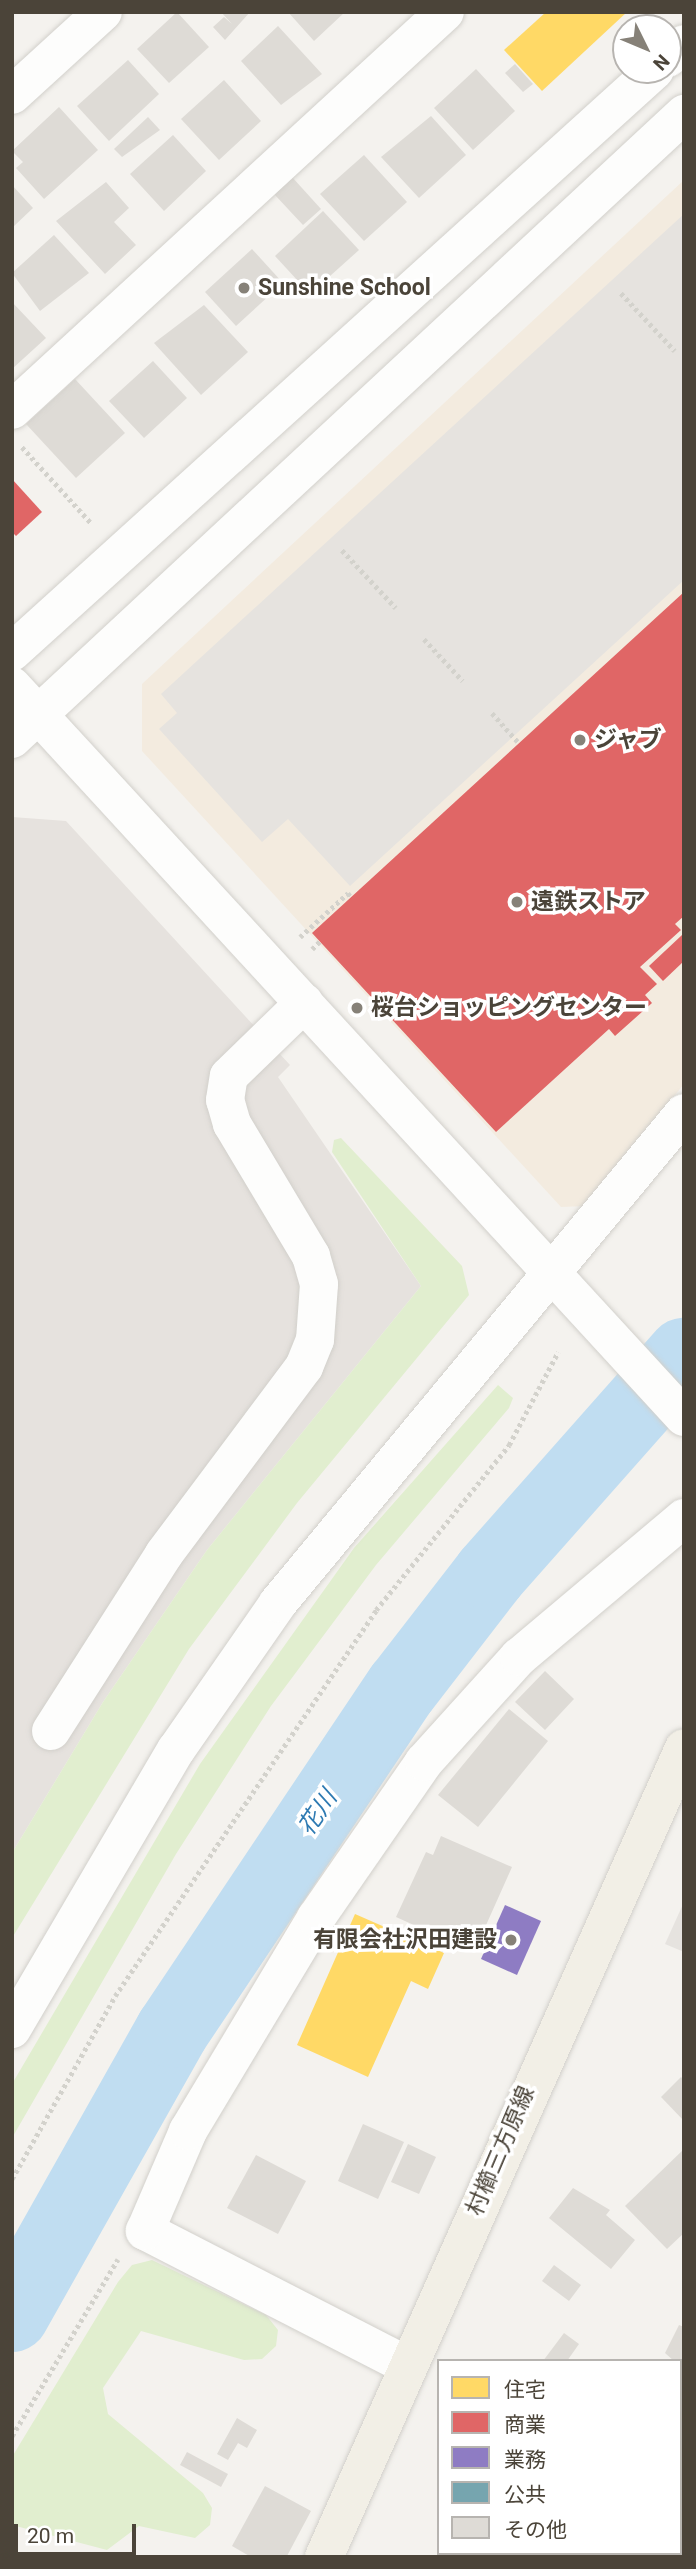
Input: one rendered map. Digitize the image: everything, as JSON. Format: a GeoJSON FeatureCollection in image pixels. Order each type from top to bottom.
{"type":"FeatureCollection","features":[{"type":"Feature","properties":{"kind":"main road","name":"村櫛三方原線"},"geometry":{"type":"LineString","coordinates":[[324,2557],[684,1748]]}},
{"type":"Feature","properties":{"kind":"street"},"geometry":{"type":"LineString","coordinates":[[12,96],[103,12]]}},
{"type":"Feature","properties":{"kind":"street"},"geometry":{"type":"LineString","coordinates":[[13,424],[445,12]]}},
{"type":"Feature","properties":{"kind":"street"},"geometry":{"type":"LineString","coordinates":[[12,652],[640,84]]}},
{"type":"Feature","properties":{"kind":"street"},"geometry":{"type":"LineString","coordinates":[[25,727],[684,114]]}},
{"type":"Feature","properties":{"kind":"street"},"geometry":{"type":"LineString","coordinates":[[12,686],[25,727],[304,1003],[684,1417]]}},
{"type":"Feature","properties":{"kind":"street"},"geometry":{"type":"LineString","coordinates":[[51,1731],[164,1554],[304,1367],[315,1340],[318,1284],[311,1256],[225,1100],[229,1076],[304,1003]]}},
{"type":"Feature","properties":{"kind":"street"},"geometry":{"type":"LineString","coordinates":[[12,2029],[163,1771],[264,1623],[390,1462],[552,1274],[684,1113]]}},
{"type":"Feature","properties":{"kind":"street"},"geometry":{"type":"LineString","coordinates":[[408,2366],[145,2231],[188,2131],[316,1918],[424,1762],[519,1657],[684,1518]]}},
{"type":"Feature","properties":{"kind":"path"},"geometry":{"type":"LineString","coordinates":[[621,293],[675,351]]}},
{"type":"Feature","properties":{"kind":"path"},"geometry":{"type":"LineString","coordinates":[[13,424],[92,524]]}},
{"type":"Feature","properties":{"kind":"path"},"geometry":{"type":"LineString","coordinates":[[342,550],[396,608]]}},
{"type":"Feature","properties":{"kind":"path"},"geometry":{"type":"LineString","coordinates":[[424,639],[463,681]]}},
{"type":"Feature","properties":{"kind":"path"},"geometry":{"type":"LineString","coordinates":[[492,713],[519,743]]}},
{"type":"Feature","properties":{"kind":"path"},"geometry":{"type":"LineString","coordinates":[[300,937],[348,893],[351,897]]}},
{"type":"Feature","properties":{"kind":"path"},"geometry":{"type":"LineString","coordinates":[[312,949],[320,941]]}},
{"type":"Feature","properties":{"kind":"path"},"geometry":{"type":"LineString","coordinates":[[12,2179],[115,1996],[369,1620],[509,1445],[558,1352]]}},
{"type":"Feature","properties":{"kind":"path"},"geometry":{"type":"LineString","coordinates":[[12,2436],[115,2262],[145,2231]]}},
{"type":"Feature","properties":{"kind":"shaded area","name":"桜台ショッピングセンター"},"geometry":{"type":"Polygon","coordinates":[[[684,180],[684,1084],[585,1206],[561,1207],[142,751],[142,684],[684,180]]]}},
{"type":"Feature","properties":{"kind":"shaded area"},"geometry":{"type":"Polygon","coordinates":[[[684,214],[684,580],[350,886],[288,819],[262,842],[159,729],[177,713],[161,694],[684,214]]]}},
{"type":"Feature","properties":{"kind":"shaded area"},"geometry":{"type":"Polygon","coordinates":[[[12,817],[66,821],[290,1065],[278,1077],[421,1286],[207,1550],[103,1702],[12,1853],[12,817]]]}},
{"type":"Feature","properties":{"kind":"shaded area"},"geometry":{"type":"Polygon","coordinates":[[[684,1902],[684,1952],[665,1944],[684,1902]]]}},
{"type":"Feature","properties":{"kind":"green space"},"geometry":{"type":"Polygon","coordinates":[[[341,1138],[462,1266],[469,1295],[297,1503],[189,1649],[12,1938],[12,1853],[103,1702],[207,1550],[421,1286],[332,1152],[334,1140],[341,1138]]]}},
{"type":"Feature","properties":{"kind":"green space"},"geometry":{"type":"Polygon","coordinates":[[[498,1385],[513,1398],[509,1408],[376,1565],[271,1706],[176,1854],[12,2138],[12,2084],[200,1764],[354,1548],[498,1385]]]}},
{"type":"Feature","properties":{"kind":"green space"},"geometry":{"type":"Polygon","coordinates":[[[152,2260],[266,2315],[278,2330],[276,2346],[262,2359],[244,2360],[141,2331],[103,2388],[108,2414],[203,2493],[212,2508],[210,2525],[195,2538],[139,2526],[107,2550],[12,2525],[12,2457],[118,2282],[132,2265],[152,2260]]]}},
{"type":"Feature","properties":{"kind":"building: 住宅"},"geometry":{"type":"Polygon","coordinates":[[[546,12],[627,12],[612,14],[612,26],[542,91],[504,50],[546,12]]]}},
{"type":"Feature","properties":{"kind":"building: 住宅"},"geometry":{"type":"Polygon","coordinates":[[[355,1914],[444,1953],[428,1989],[411,1981],[368,2077],[297,2045],[355,1914]]]}},
{"type":"Feature","properties":{"kind":"building: 商業"},"geometry":{"type":"Polygon","coordinates":[[[12,479],[42,512],[16,536],[12,532],[12,479]]]}},
{"type":"Feature","properties":{"kind":"building: 商業"},"geometry":{"type":"Polygon","coordinates":[[[684,592],[684,916],[675,924],[681,930],[640,967],[657,984],[645,995],[652,1003],[615,1036],[609,1029],[496,1132],[312,933],[684,592]]]}},
{"type":"Feature","properties":{"kind":"building: 商業"},"geometry":{"type":"Polygon","coordinates":[[[682,935],[684,961],[663,981],[649,966],[682,935]]]}},
{"type":"Feature","properties":{"kind":"building: 業務"},"geometry":{"type":"Polygon","coordinates":[[[505,1905],[541,1921],[517,1975],[481,1959],[505,1905]]]}},
{"type":"Feature","properties":{"kind":"building: 公共"},"geometry":{"type":"Polygon","coordinates":[[[682,2498],[684,2550],[682,2552],[682,2498]]]}},
{"type":"Feature","properties":{"kind":"building: その他"},"geometry":{"type":"Polygon","coordinates":[[[177,12],[209,47],[169,83],[137,49],[177,12]]]}},
{"type":"Feature","properties":{"kind":"building: その他"},"geometry":{"type":"Polygon","coordinates":[[[221,12],[250,12],[225,40],[213,27],[224,17],[232,24],[221,12]]]}},
{"type":"Feature","properties":{"kind":"building: その他"},"geometry":{"type":"Polygon","coordinates":[[[288,12],[345,12],[314,41],[288,12]]]}},
{"type":"Feature","properties":{"kind":"building: その他"},"geometry":{"type":"Polygon","coordinates":[[[278,26],[322,74],[281,105],[241,61],[278,26]]]}},
{"type":"Feature","properties":{"kind":"building: その他"},"geometry":{"type":"Polygon","coordinates":[[[128,60],[159,94],[109,141],[77,106],[128,60]]]}},
{"type":"Feature","properties":{"kind":"building: その他"},"geometry":{"type":"Polygon","coordinates":[[[515,64],[533,84],[523,92],[505,73],[515,64]]]}},
{"type":"Feature","properties":{"kind":"building: その他"},"geometry":{"type":"Polygon","coordinates":[[[476,69],[515,111],[473,150],[434,108],[476,69]]]}},
{"type":"Feature","properties":{"kind":"building: その他"},"geometry":{"type":"Polygon","coordinates":[[[224,80],[261,121],[219,160],[181,119],[224,80]]]}},
{"type":"Feature","properties":{"kind":"building: その他"},"geometry":{"type":"Polygon","coordinates":[[[59,107],[98,150],[44,199],[16,168],[23,162],[12,151],[59,107]]]}},
{"type":"Feature","properties":{"kind":"building: その他"},"geometry":{"type":"Polygon","coordinates":[[[431,116],[466,155],[419,198],[381,157],[431,116]]]}},
{"type":"Feature","properties":{"kind":"building: その他"},"geometry":{"type":"Polygon","coordinates":[[[148,117],[160,130],[122,157],[114,149],[148,117]]]}},
{"type":"Feature","properties":{"kind":"building: その他"},"geometry":{"type":"Polygon","coordinates":[[[173,135],[206,171],[164,211],[130,174],[173,135]]]}},
{"type":"Feature","properties":{"kind":"building: その他"},"geometry":{"type":"Polygon","coordinates":[[[364,155],[407,202],[364,241],[320,194],[364,155]]]}},
{"type":"Feature","properties":{"kind":"building: その他"},"geometry":{"type":"Polygon","coordinates":[[[292,177],[321,209],[303,225],[274,194],[292,177]]]}},
{"type":"Feature","properties":{"kind":"building: その他"},"geometry":{"type":"Polygon","coordinates":[[[106,182],[129,208],[114,222],[136,245],[105,274],[56,221],[106,182]]]}},
{"type":"Feature","properties":{"kind":"building: その他"},"geometry":{"type":"Polygon","coordinates":[[[12,185],[33,208],[12,228],[12,185]]]}},
{"type":"Feature","properties":{"kind":"building: その他"},"geometry":{"type":"Polygon","coordinates":[[[323,211],[359,250],[310,294],[275,256],[323,211]]]}},
{"type":"Feature","properties":{"kind":"building: その他"},"geometry":{"type":"Polygon","coordinates":[[[54,235],[89,273],[40,311],[12,273],[54,235]]]}},
{"type":"Feature","properties":{"kind":"building: その他","name":"Sunshine School"},"geometry":{"type":"Polygon","coordinates":[[[252,249],[283,283],[236,326],[205,292],[252,249]]]}},
{"type":"Feature","properties":{"kind":"building: その他"},"geometry":{"type":"Polygon","coordinates":[[[12,302],[46,338],[12,369],[12,302]]]}},
{"type":"Feature","properties":{"kind":"building: その他"},"geometry":{"type":"Polygon","coordinates":[[[204,305],[248,352],[201,395],[154,343],[204,305]]]}},
{"type":"Feature","properties":{"kind":"building: その他"},"geometry":{"type":"Polygon","coordinates":[[[153,361],[187,398],[144,438],[109,401],[153,361]]]}},
{"type":"Feature","properties":{"kind":"building: その他"},"geometry":{"type":"Polygon","coordinates":[[[75,379],[125,433],[76,478],[26,424],[75,379]]]}},
{"type":"Feature","properties":{"kind":"building: その他"},"geometry":{"type":"Polygon","coordinates":[[[545,1671],[574,1699],[545,1730],[515,1702],[545,1671]]]}},
{"type":"Feature","properties":{"kind":"building: その他"},"geometry":{"type":"Polygon","coordinates":[[[509,1709],[548,1741],[478,1827],[438,1795],[509,1709]]]}},
{"type":"Feature","properties":{"kind":"building: その他"},"geometry":{"type":"Polygon","coordinates":[[[441,1836],[512,1867],[474,1952],[396,1917],[426,1852],[433,1855],[441,1836]]]}},
{"type":"Feature","properties":{"kind":"building: その他"},"geometry":{"type":"Polygon","coordinates":[[[681,2077],[684,2080],[684,2121],[661,2097],[681,2077]]]}},
{"type":"Feature","properties":{"kind":"building: その他"},"geometry":{"type":"Polygon","coordinates":[[[363,2124],[404,2142],[378,2199],[338,2181],[363,2124]]]}},
{"type":"Feature","properties":{"kind":"building: その他"},"geometry":{"type":"Polygon","coordinates":[[[408,2144],[436,2157],[419,2194],[391,2182],[408,2144]]]}},
{"type":"Feature","properties":{"kind":"building: その他"},"geometry":{"type":"Polygon","coordinates":[[[684,2149],[684,2233],[667,2249],[625,2206],[684,2149]]]}},
{"type":"Feature","properties":{"kind":"building: その他"},"geometry":{"type":"Polygon","coordinates":[[[256,2155],[306,2181],[278,2234],[227,2208],[256,2155]]]}},
{"type":"Feature","properties":{"kind":"building: その他"},"geometry":{"type":"Polygon","coordinates":[[[573,2188],[610,2210],[606,2215],[635,2240],[611,2269],[549,2218],[573,2188]]]}},
{"type":"Feature","properties":{"kind":"building: その他"},"geometry":{"type":"Polygon","coordinates":[[[554,2265],[581,2285],[569,2301],[542,2281],[554,2265]]]}},
{"type":"Feature","properties":{"kind":"building: その他"},"geometry":{"type":"Polygon","coordinates":[[[679,2325],[684,2327],[684,2370],[682,2359],[672,2359],[665,2353],[679,2325]]]}},
{"type":"Feature","properties":{"kind":"building: その他"},"geometry":{"type":"Polygon","coordinates":[[[564,2333],[579,2344],[568,2359],[544,2359],[564,2333]]]}},
{"type":"Feature","properties":{"kind":"building: その他"},"geometry":{"type":"Polygon","coordinates":[[[237,2418],[257,2430],[247,2448],[238,2443],[228,2460],[217,2454],[237,2418]]]}},
{"type":"Feature","properties":{"kind":"building: その他"},"geometry":{"type":"Polygon","coordinates":[[[187,2452],[228,2474],[221,2487],[180,2465],[187,2452]]]}},
{"type":"Feature","properties":{"kind":"building: その他"},"geometry":{"type":"Polygon","coordinates":[[[265,2486],[311,2511],[287,2556],[251,2557],[232,2546],[265,2486]]]}},
{"type":"Feature","properties":{"kind":"building: その他"},"geometry":{"type":"Polygon","coordinates":[[[646,2555],[649,2557],[566,2557],[646,2555]]]}},
{"type":"Feature","properties":{"kind":"waterway","name":"花川"},"geometry":{"type":"LineString","coordinates":[[12,2315],[172,2031],[402,1688],[490,1574],[684,1355]]}},
{"type":"Feature","properties":{"kind":"place","name":"Sunshine School"},"geometry":{"type":"Point","coordinates":[244,288]}},
{"type":"Feature","properties":{"kind":"place","name":"ジャブ"},"geometry":{"type":"Point","coordinates":[580,740]}},
{"type":"Feature","properties":{"kind":"place","name":"遠鉄ストア"},"geometry":{"type":"Point","coordinates":[517,902]}},
{"type":"Feature","properties":{"kind":"place","name":"桜台ショッピングセンター"},"geometry":{"type":"Point","coordinates":[357,1008]}},
{"type":"Feature","properties":{"kind":"place","name":"有限会社沢田建設"},"geometry":{"type":"Point","coordinates":[511,1940]}}]}
